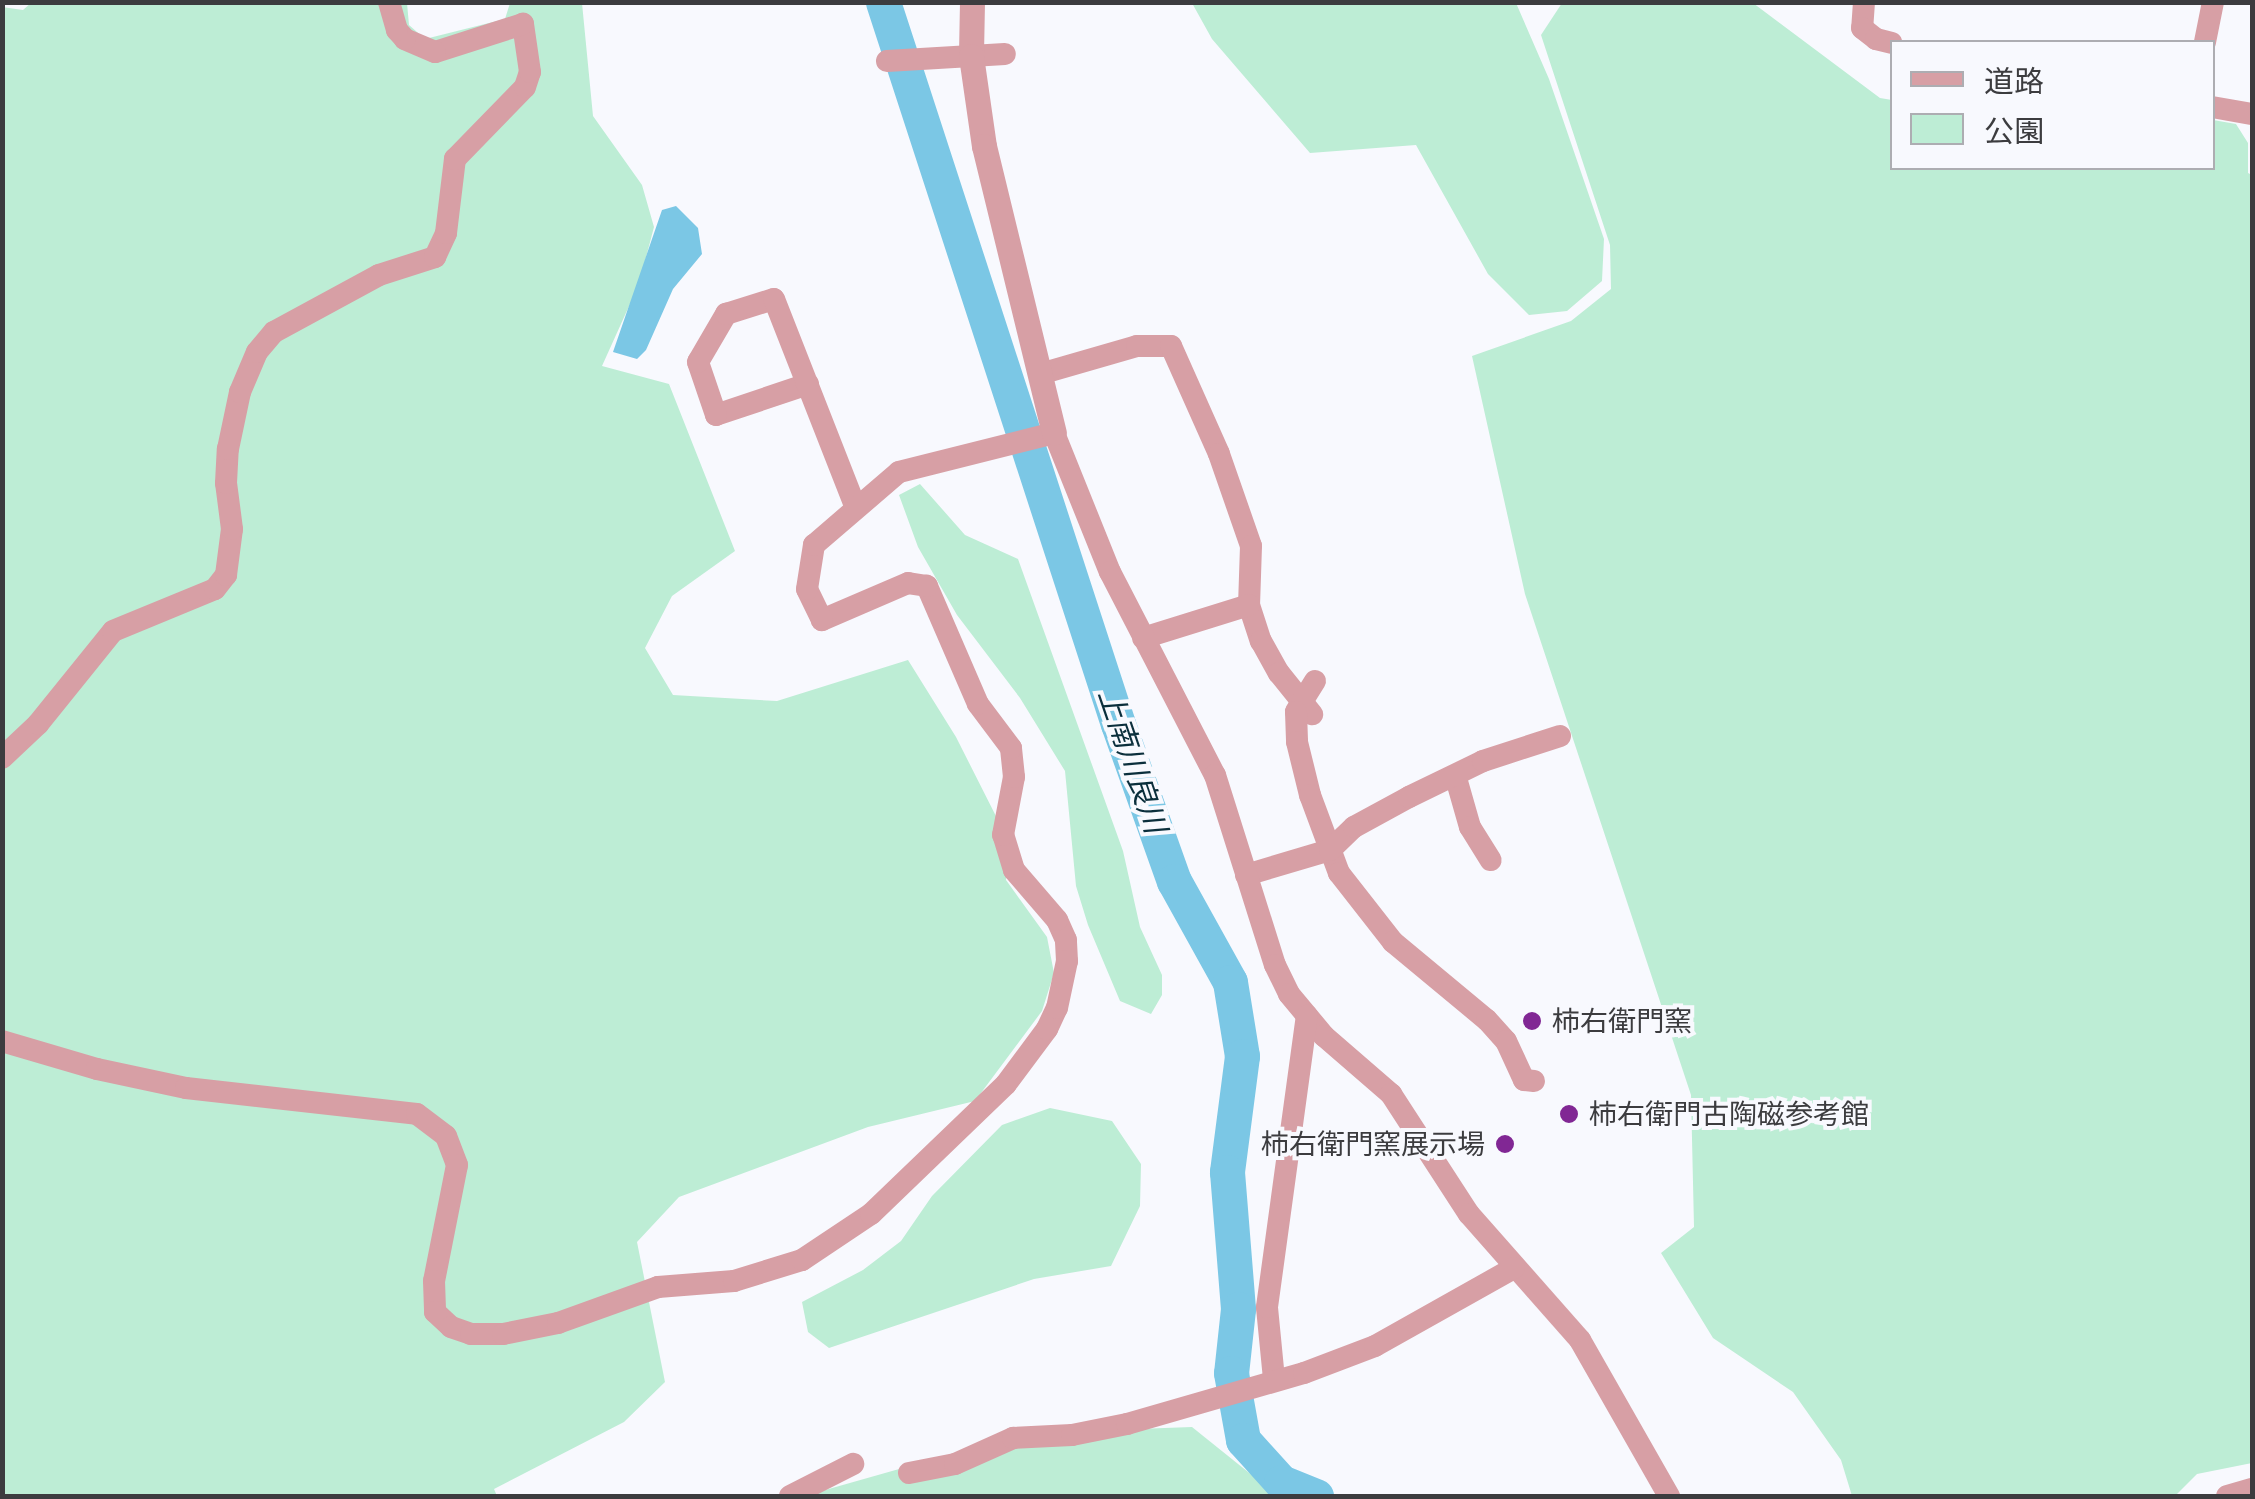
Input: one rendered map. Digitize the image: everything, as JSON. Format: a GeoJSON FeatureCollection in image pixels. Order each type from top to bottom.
{"type":"FeatureCollection","features":[{"type":"Feature","properties":{"kind":"street"},"geometry":{"type":"LineString","coordinates":[[2,758],[38,724],[113,632],[216,588],[226,575],[232,530],[226,483],[228,449],[240,392],[257,352],[274,332],[379,274],[434,257],[446,232],[455,159],[524,88],[530,72],[523,24],[494,30],[435,52],[405,39],[389,2]]}},
{"type":"Feature","properties":{"kind":"street"},"geometry":{"type":"LineString","coordinates":[[972,2],[971,56],[984,146],[1040,374],[1049,434],[1102,555],[1207,755],[1275,966],[1306,1016],[1391,1094],[1469,1214],[1580,1340],[1669,1496]]}},
{"type":"Feature","properties":{"kind":"street"},"geometry":{"type":"LineString","coordinates":[[1864,2],[1862,28],[1876,39],[1890,42]]}},
{"type":"Feature","properties":{"kind":"street"},"geometry":{"type":"LineString","coordinates":[[2205,40],[2213,2]]}},
{"type":"Feature","properties":{"kind":"street"},"geometry":{"type":"LineString","coordinates":[[887,60],[1004,54]]}},
{"type":"Feature","properties":{"kind":"street"},"geometry":{"type":"LineString","coordinates":[[2215,108],[2252,114]]}},
{"type":"Feature","properties":{"kind":"street"},"geometry":{"type":"LineString","coordinates":[[808,384],[716,415],[698,362],[726,314],[774,299],[808,384],[855,506]]}},
{"type":"Feature","properties":{"kind":"street"},"geometry":{"type":"LineString","coordinates":[[1040,374],[1137,346],[1171,346],[1219,454],[1251,546],[1250,605],[1269,658],[1309,698],[1297,742],[1330,850],[1348,889],[1420,969],[1487,1020],[1506,1041],[1524,1080],[1534,1081]]}},
{"type":"Feature","properties":{"kind":"street"},"geometry":{"type":"LineString","coordinates":[[2,1041],[97,1069],[186,1088],[416,1114],[446,1136],[457,1165],[434,1282],[435,1312],[451,1327],[470,1334],[503,1334],[558,1323],[658,1287],[734,1281],[802,1260],[871,1214],[1006,1084],[1047,1029],[1057,1008],[1067,961],[1066,940],[1057,920],[1014,870],[1003,834],[1014,777],[1011,748],[978,704],[927,586],[908,583],[822,620],[807,589],[814,545],[899,472],[1049,434]]}},
{"type":"Feature","properties":{"kind":"street"},"geometry":{"type":"LineString","coordinates":[[1143,638],[1250,605]]}},
{"type":"Feature","properties":{"kind":"street"},"geometry":{"type":"LineString","coordinates":[[1246,876],[1330,850],[1379,812],[1456,778],[1483,760],[1560,736]]}},
{"type":"Feature","properties":{"kind":"street"},"geometry":{"type":"LineString","coordinates":[[1456,778],[1470,828],[1491,860]]}},
{"type":"Feature","properties":{"kind":"street"},"geometry":{"type":"LineString","coordinates":[[1274,1379],[1267,1308],[1306,1016]]}},
{"type":"Feature","properties":{"kind":"street"},"geometry":{"type":"LineString","coordinates":[[909,1474],[955,1464],[1013,1438],[1072,1435],[1127,1424],[1375,1346],[1514,1268]]}},
{"type":"Feature","properties":{"kind":"street"},"geometry":{"type":"LineString","coordinates":[[790,1496],[853,1464]]}},
{"type":"Feature","properties":{"kind":"street"},"geometry":{"type":"LineString","coordinates":[[2227,1496],[2252,1489]]}},
{"type":"Feature","properties":{"kind":"green space"},"geometry":{"type":"Polygon","coordinates":[[[32,2],[407,3],[409,25],[425,39],[505,19],[510,3],[582,3],[593,116],[642,185],[654,227],[639,284],[602,366],[669,384],[735,551],[672,596],[645,648],[673,695],[777,701],[908,660],[956,737],[1006,836],[1006,880],[1047,937],[1054,973],[1042,1011],[975,1101],[868,1127],[679,1197],[637,1242],[665,1382],[624,1422],[494,1489],[497,1496],[3,1496],[2,7],[23,10],[32,2]]]}},
{"type":"Feature","properties":{"kind":"green space"},"geometry":{"type":"Polygon","coordinates":[[[1192,3],[1516,3],[1549,79],[1604,239],[1602,281],[1567,311],[1529,315],[1488,274],[1416,145],[1310,153],[1212,39],[1192,3]]]}},
{"type":"Feature","properties":{"kind":"green space"},"geometry":{"type":"Polygon","coordinates":[[[1562,3],[1753,3],[1880,98],[1890,100],[1890,170],[2215,170],[2215,120],[2236,124],[2248,143],[2248,173],[2252,175],[2252,1463],[2197,1474],[2175,1496],[1852,1496],[1841,1460],[1793,1392],[1713,1338],[1661,1253],[1694,1227],[1691,1095],[1525,594],[1472,356],[1571,321],[1611,289],[1610,245],[1541,35],[1562,3]]]}},
{"type":"Feature","properties":{"kind":"green space"},"geometry":{"type":"Polygon","coordinates":[[[920,484],[965,535],[1018,559],[1123,851],[1140,927],[1162,975],[1162,995],[1151,1014],[1120,1001],[1088,925],[1076,886],[1065,771],[1020,698],[957,615],[918,547],[899,495],[920,484]]]}},
{"type":"Feature","properties":{"kind":"green space"},"geometry":{"type":"Polygon","coordinates":[[[1050,1108],[1112,1121],[1141,1164],[1140,1206],[1111,1266],[1034,1279],[829,1348],[808,1332],[802,1302],[863,1270],[901,1241],[932,1196],[1002,1125],[1050,1108]]]}},
{"type":"Feature","properties":{"kind":"green space"},"geometry":{"type":"Polygon","coordinates":[[[1192,1427],[1278,1496],[804,1496],[1026,1433],[1192,1427]]]}},
{"type":"Feature","properties":{"kind":"water"},"geometry":{"type":"Polygon","coordinates":[[[676,206],[698,228],[702,254],[673,289],[646,350],[637,359],[613,352],[662,210],[676,206]]]}},
{"type":"Feature","properties":{"kind":"waterway","name":"上南川良川"},"geometry":{"type":"LineString","coordinates":[[883,2],[1118,724],[1174,881],[1230,982],[1242,1056],[1227,1172],[1238,1309],[1231,1373],[1243,1440],[1281,1482],[1316,1496]]}},
{"type":"Feature","properties":{"kind":"place","name":"柿右衛門窯"},"geometry":{"type":"Point","coordinates":[1532,1021]}},
{"type":"Feature","properties":{"kind":"place","name":"柿右衛門古陶磁参考館"},"geometry":{"type":"Point","coordinates":[1569,1114]}},
{"type":"Feature","properties":{"kind":"place","name":"柿右衛門窯展示場"},"geometry":{"type":"Point","coordinates":[1505,1144]}}]}
